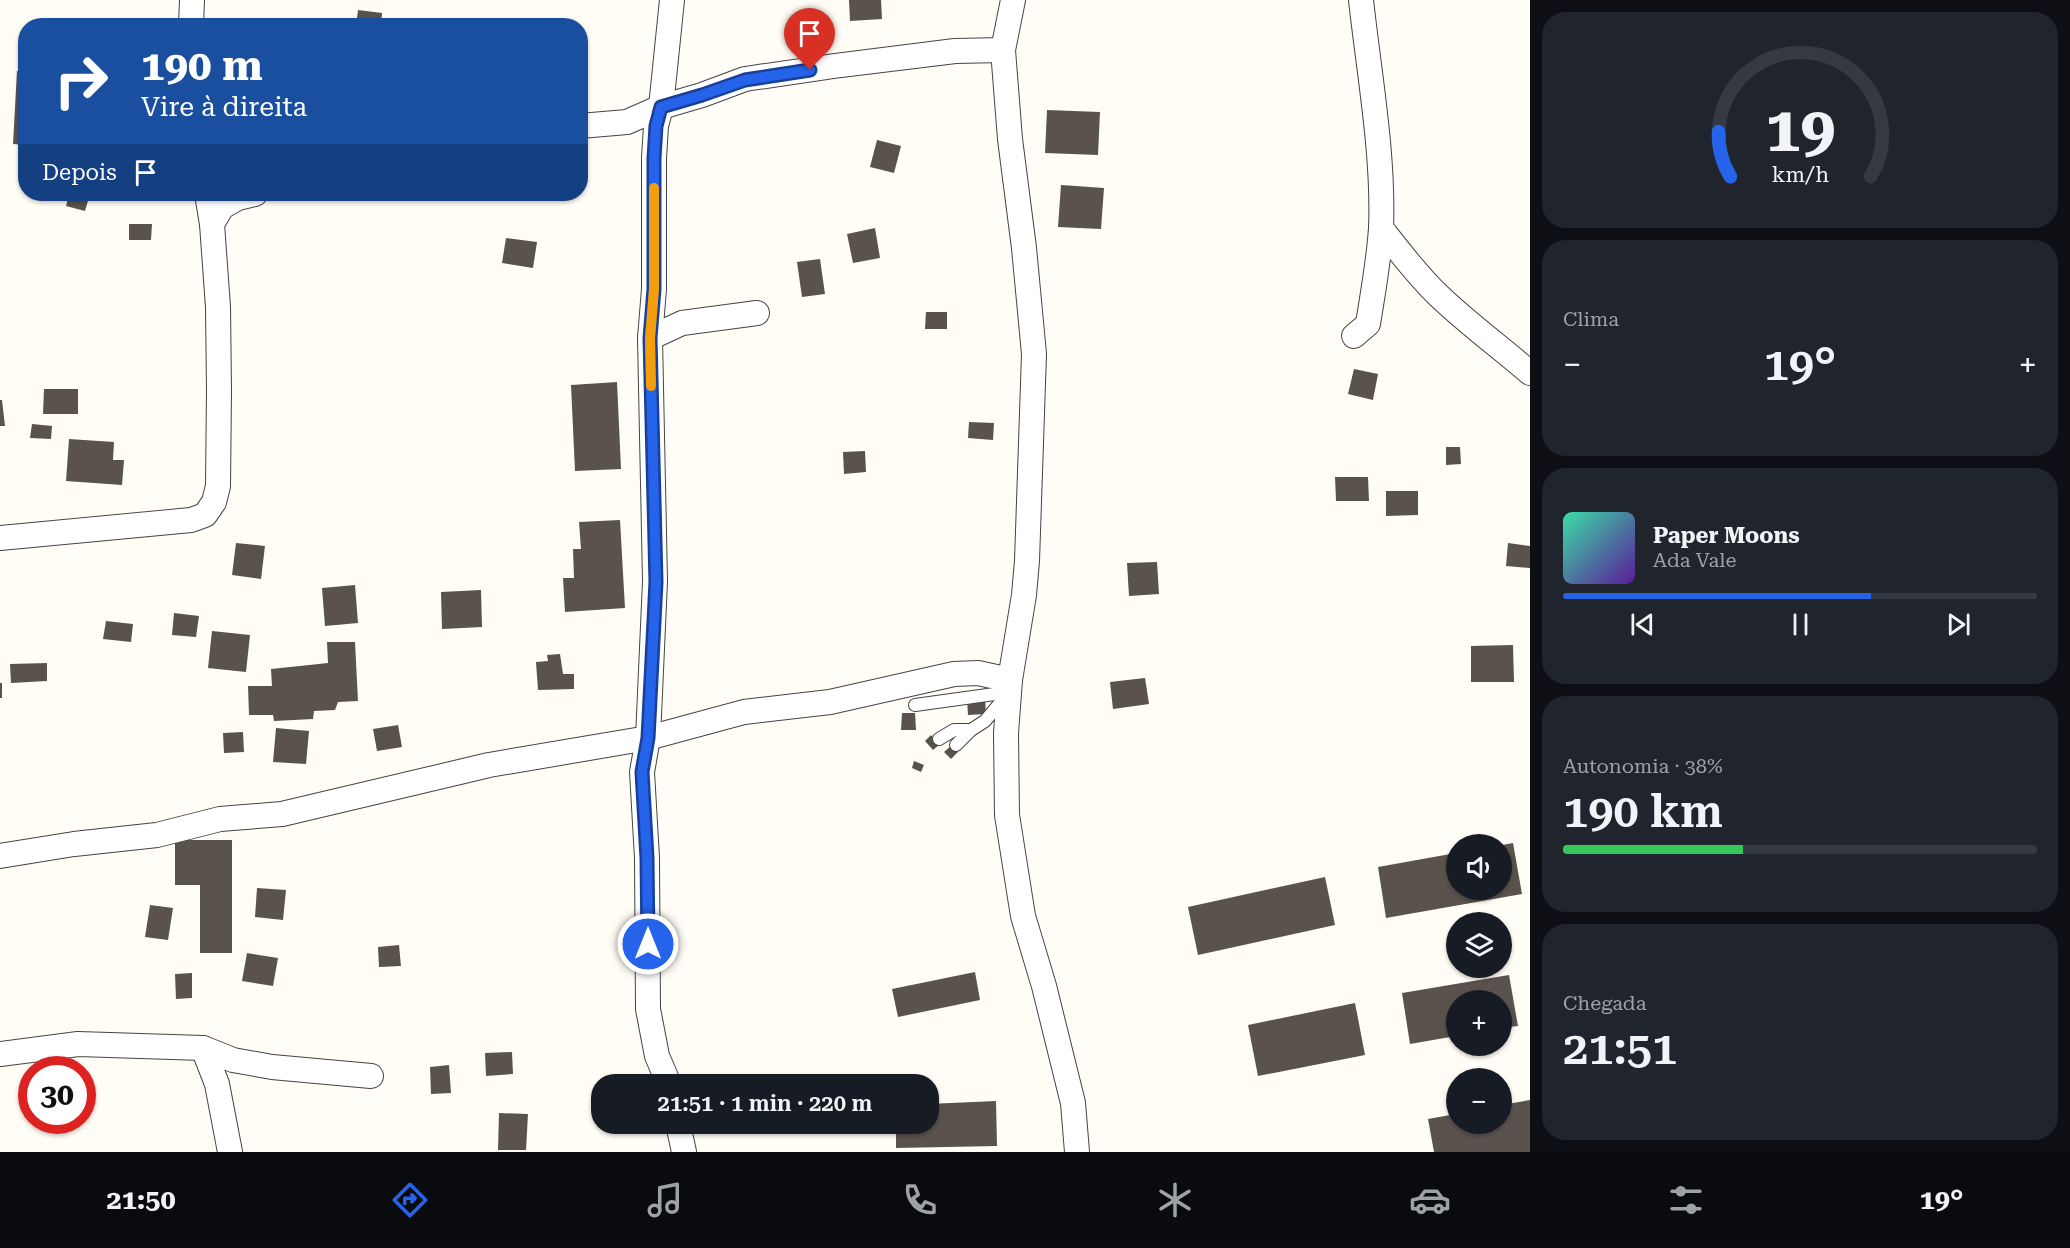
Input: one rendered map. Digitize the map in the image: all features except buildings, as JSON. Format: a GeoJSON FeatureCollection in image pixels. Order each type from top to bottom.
{"type":"FeatureCollection","features":[{"type":"Feature","properties":{"kind":"street"},"geometry":{"type":"LineString","coordinates":[[191,18],[192,0]]}},
{"type":"Feature","properties":{"kind":"street"},"geometry":{"type":"LineString","coordinates":[[665,1074],[657,1056],[648,1010],[647,858],[642,772],[648,738],[656,582],[650,338],[654,289],[654,158],[672,0]]}},
{"type":"Feature","properties":{"kind":"street"},"geometry":{"type":"LineString","coordinates":[[1013,0],[1003,50],[1010,139],[1024,248],[1034,354],[1027,561],[1006,733],[1007,815],[1023,916],[1044,986],[1073,1103],[1077,1152]]}},
{"type":"Feature","properties":{"kind":"street"},"geometry":{"type":"LineString","coordinates":[[1354,336],[1368,324],[1381,228],[1381,191],[1376,131],[1361,0]]}},
{"type":"Feature","properties":{"kind":"street"},"geometry":{"type":"LineString","coordinates":[[588,125],[627,122],[661,107],[745,80],[772,75],[955,51],[1003,50]]}},
{"type":"Feature","properties":{"kind":"street"},"geometry":{"type":"LineString","coordinates":[[0,538],[191,520],[205,515],[214,502],[218,486],[218,307],[208,201]]}},
{"type":"Feature","properties":{"kind":"street"},"geometry":{"type":"LineString","coordinates":[[212,224],[222,207],[233,201]]}},
{"type":"Feature","properties":{"kind":"street"},"geometry":{"type":"LineString","coordinates":[[1381,228],[1405,259],[1438,295],[1489,341],[1530,373]]}},
{"type":"Feature","properties":{"kind":"street"},"geometry":{"type":"LineString","coordinates":[[650,338],[682,323],[757,313]]}},
{"type":"Feature","properties":{"kind":"street"},"geometry":{"type":"LineString","coordinates":[[0,856],[74,844],[157,835],[220,819],[282,814],[489,765],[648,738],[744,712],[830,702],[954,674],[978,673],[1010,686]]}},
{"type":"Feature","properties":{"kind":"street"},"geometry":{"type":"LineString","coordinates":[[599,745],[623,753],[632,759],[642,772]]}},
{"type":"Feature","properties":{"kind":"street"},"geometry":{"type":"LineString","coordinates":[[0,1054],[78,1044],[202,1048],[233,1060],[272,1067],[371,1076]]}},
{"type":"Feature","properties":{"kind":"street"},"geometry":{"type":"LineString","coordinates":[[202,1048],[217,1084],[230,1152]]}},
{"type":"Feature","properties":{"kind":"street"},"geometry":{"type":"LineString","coordinates":[[680,1134],[684,1152]]}},
{"type":"Feature","properties":{"kind":"lane"},"geometry":{"type":"LineString","coordinates":[[915,705],[1010,686]]}},
{"type":"Feature","properties":{"kind":"lane"},"geometry":{"type":"LineString","coordinates":[[956,745],[971,730],[985,721],[1010,686]]}},
{"type":"Feature","properties":{"kind":"lane"},"geometry":{"type":"LineString","coordinates":[[939,739],[954,730],[971,730]]}},
{"type":"Feature","properties":{"kind":"slow traffic"},"geometry":{"type":"LineString","coordinates":[[651,386],[654,188]]}},
{"type":"Feature","properties":{"kind":"route"},"geometry":{"type":"LineString","coordinates":[[648,944],[647,858],[642,772],[648,738],[656,582],[650,338],[654,289],[656,126],[661,107],[745,80],[810,70]]}}]}
